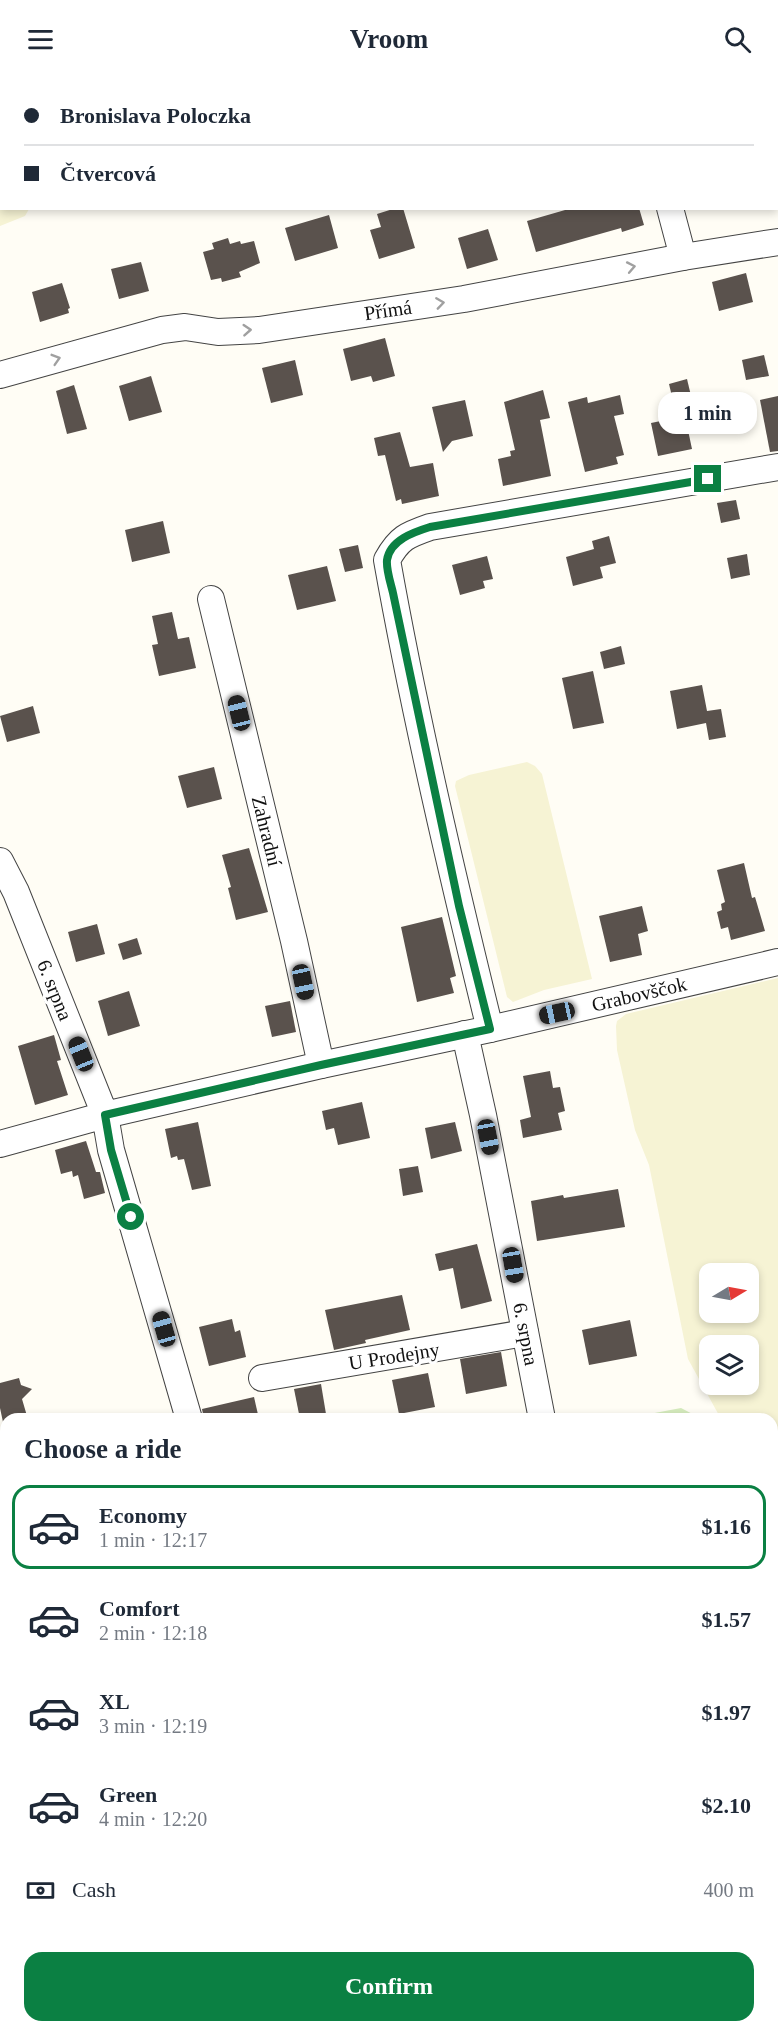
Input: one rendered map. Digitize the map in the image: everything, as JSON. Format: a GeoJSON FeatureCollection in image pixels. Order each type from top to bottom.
{"type":"FeatureCollection","features":[{"type":"Feature","properties":{"kind":"street"},"geometry":{"type":"LineString","coordinates":[[671,210],[683,257]]}},
{"type":"Feature","properties":{"kind":"street","name":"Přímá"},"geometry":{"type":"LineString","coordinates":[[0,375],[162,330],[185,327],[218,332],[259,330],[464,299],[683,257],[778,242]]}},
{"type":"Feature","properties":{"kind":"street"},"geometry":{"type":"LineString","coordinates":[[490,1029],[459,906],[387,560],[395,545],[407,535],[430,527],[778,467]]}},
{"type":"Feature","properties":{"kind":"street","name":"Zahradní"},"geometry":{"type":"LineString","coordinates":[[211,599],[294,940],[321,1065]]}},
{"type":"Feature","properties":{"kind":"street","name":"6. srpna"},"geometry":{"type":"LineString","coordinates":[[0,861],[16,892],[105,1115],[111,1150],[187,1413]]}},
{"type":"Feature","properties":{"kind":"street","name":"Grabovščok"},"geometry":{"type":"LineString","coordinates":[[465,1034],[778,962]]}},
{"type":"Feature","properties":{"kind":"street"},"geometry":{"type":"LineString","coordinates":[[0,1144],[105,1115],[465,1034]]}},
{"type":"Feature","properties":{"kind":"street","name":"6. srpna"},"geometry":{"type":"LineString","coordinates":[[465,1034],[541,1413]]}},
{"type":"Feature","properties":{"kind":"street","name":"U Prodejny"},"geometry":{"type":"LineString","coordinates":[[262,1378],[525,1333]]}},
{"type":"Feature","properties":{"kind":"shaded area"},"geometry":{"type":"Polygon","coordinates":[[[0,210],[28,210],[25,216],[0,226],[0,210]]]}},
{"type":"Feature","properties":{"kind":"shaded area"},"geometry":{"type":"Polygon","coordinates":[[[527,762],[535,766],[542,774],[592,979],[544,990],[513,1002],[507,997],[455,786],[456,781],[469,775],[527,762]]]}},
{"type":"Feature","properties":{"kind":"shaded area"},"geometry":{"type":"Polygon","coordinates":[[[778,978],[778,1413],[718,1413],[708,1395],[759,1395],[759,1335],[699,1335],[699,1379],[688,1359],[649,1165],[635,1130],[617,1050],[617,1021],[626,1014],[778,978]]]}},
{"type":"Feature","properties":{"kind":"green space"},"geometry":{"type":"Polygon","coordinates":[[[681,1408],[691,1413],[655,1413],[681,1408]]]}},
{"type":"Feature","properties":{"kind":"building"},"geometry":{"type":"Polygon","coordinates":[[[390,210],[404,210],[415,248],[379,259],[370,230],[381,227],[377,214],[390,210]]]}},
{"type":"Feature","properties":{"kind":"building"},"geometry":{"type":"Polygon","coordinates":[[[565,210],[640,210],[644,225],[622,232],[621,228],[536,252],[527,221],[565,210]]]}},
{"type":"Feature","properties":{"kind":"building"},"geometry":{"type":"Polygon","coordinates":[[[329,215],[338,248],[295,261],[285,228],[329,215]]]}},
{"type":"Feature","properties":{"kind":"building"},"geometry":{"type":"Polygon","coordinates":[[[488,229],[498,260],[467,269],[458,238],[488,229]]]}},
{"type":"Feature","properties":{"kind":"building"},"geometry":{"type":"Polygon","coordinates":[[[228,238],[230,244],[254,241],[260,263],[239,272],[241,277],[222,282],[221,278],[211,280],[203,252],[214,249],[212,243],[228,238]]]}},
{"type":"Feature","properties":{"kind":"building"},"geometry":{"type":"Polygon","coordinates":[[[141,262],[149,291],[119,299],[111,269],[141,262]]]}},
{"type":"Feature","properties":{"kind":"building"},"geometry":{"type":"Polygon","coordinates":[[[746,273],[753,302],[719,311],[712,282],[746,273]]]}},
{"type":"Feature","properties":{"kind":"building"},"geometry":{"type":"Polygon","coordinates":[[[62,283],[70,308],[69,313],[40,322],[32,292],[62,283]]]}},
{"type":"Feature","properties":{"kind":"building"},"geometry":{"type":"Polygon","coordinates":[[[385,338],[395,376],[373,382],[371,376],[351,381],[343,349],[385,338]]]}},
{"type":"Feature","properties":{"kind":"building"},"geometry":{"type":"Polygon","coordinates":[[[764,355],[769,376],[746,380],[742,360],[764,355]]]}},
{"type":"Feature","properties":{"kind":"building"},"geometry":{"type":"Polygon","coordinates":[[[295,360],[303,395],[271,403],[262,368],[295,360]]]}},
{"type":"Feature","properties":{"kind":"building"},"geometry":{"type":"Polygon","coordinates":[[[151,376],[162,412],[129,421],[119,386],[151,376]]]}},
{"type":"Feature","properties":{"kind":"building"},"geometry":{"type":"Polygon","coordinates":[[[687,379],[692,400],[674,405],[669,384],[687,379]]]}},
{"type":"Feature","properties":{"kind":"building"},"geometry":{"type":"Polygon","coordinates":[[[74,385],[87,429],[67,434],[56,391],[74,385]]]}},
{"type":"Feature","properties":{"kind":"building"},"geometry":{"type":"Polygon","coordinates":[[[543,390],[550,418],[540,420],[551,476],[503,486],[498,459],[511,456],[510,451],[515,450],[504,402],[543,390]]]}},
{"type":"Feature","properties":{"kind":"building"},"geometry":{"type":"Polygon","coordinates":[[[620,395],[624,414],[614,416],[624,455],[616,457],[618,464],[585,472],[568,402],[587,397],[588,403],[620,395]]]}},
{"type":"Feature","properties":{"kind":"building"},"geometry":{"type":"Polygon","coordinates":[[[778,396],[778,451],[770,452],[760,400],[778,396]]]}},
{"type":"Feature","properties":{"kind":"building"},"geometry":{"type":"Polygon","coordinates":[[[465,400],[473,436],[452,441],[443,452],[432,407],[465,400]]]}},
{"type":"Feature","properties":{"kind":"building"},"geometry":{"type":"Polygon","coordinates":[[[685,416],[692,449],[658,456],[651,423],[685,416]]]}},
{"type":"Feature","properties":{"kind":"building"},"geometry":{"type":"Polygon","coordinates":[[[400,432],[410,467],[433,463],[439,496],[402,504],[401,499],[396,501],[385,455],[378,456],[374,438],[400,432]]]}},
{"type":"Feature","properties":{"kind":"building"},"geometry":{"type":"Polygon","coordinates":[[[736,500],[740,519],[721,523],[717,503],[736,500]]]}},
{"type":"Feature","properties":{"kind":"building"},"geometry":{"type":"Polygon","coordinates":[[[163,521],[170,553],[132,562],[125,530],[163,521]]]}},
{"type":"Feature","properties":{"kind":"building"},"geometry":{"type":"Polygon","coordinates":[[[609,536],[616,563],[600,567],[603,578],[573,586],[566,557],[594,549],[592,541],[609,536]]]}},
{"type":"Feature","properties":{"kind":"building"},"geometry":{"type":"Polygon","coordinates":[[[358,545],[363,568],[345,572],[339,549],[358,545]]]}},
{"type":"Feature","properties":{"kind":"building"},"geometry":{"type":"Polygon","coordinates":[[[747,554],[750,575],[731,579],[727,558],[747,554]]]}},
{"type":"Feature","properties":{"kind":"building"},"geometry":{"type":"Polygon","coordinates":[[[487,556],[493,579],[483,581],[485,588],[460,595],[452,565],[487,556]]]}},
{"type":"Feature","properties":{"kind":"building"},"geometry":{"type":"Polygon","coordinates":[[[327,566],[336,601],[297,610],[288,575],[327,566]]]}},
{"type":"Feature","properties":{"kind":"building"},"geometry":{"type":"Polygon","coordinates":[[[172,612],[178,639],[189,637],[196,668],[159,676],[152,645],[158,644],[152,616],[172,612]]]}},
{"type":"Feature","properties":{"kind":"building"},"geometry":{"type":"Polygon","coordinates":[[[621,646],[625,664],[604,669],[600,652],[621,646]]]}},
{"type":"Feature","properties":{"kind":"building"},"geometry":{"type":"Polygon","coordinates":[[[593,671],[604,723],[573,729],[562,678],[593,671]]]}},
{"type":"Feature","properties":{"kind":"building"},"geometry":{"type":"Polygon","coordinates":[[[702,685],[707,711],[721,709],[726,737],[709,740],[706,723],[677,729],[670,691],[702,685]]]}},
{"type":"Feature","properties":{"kind":"building"},"geometry":{"type":"Polygon","coordinates":[[[33,706],[40,733],[7,742],[0,716],[33,706]]]}},
{"type":"Feature","properties":{"kind":"building"},"geometry":{"type":"Polygon","coordinates":[[[214,767],[222,799],[187,808],[178,776],[214,767]]]}},
{"type":"Feature","properties":{"kind":"building"},"geometry":{"type":"Polygon","coordinates":[[[249,848],[268,912],[236,920],[228,888],[231,887],[222,855],[249,848]]]}},
{"type":"Feature","properties":{"kind":"building"},"geometry":{"type":"Polygon","coordinates":[[[744,863],[752,898],[755,897],[765,931],[731,940],[728,927],[721,929],[717,912],[722,910],[721,904],[725,902],[717,870],[744,863]]]}},
{"type":"Feature","properties":{"kind":"building"},"geometry":{"type":"Polygon","coordinates":[[[642,906],[648,931],[638,934],[642,955],[610,962],[599,916],[642,906]]]}},
{"type":"Feature","properties":{"kind":"building"},"geometry":{"type":"Polygon","coordinates":[[[442,917],[456,976],[450,978],[454,993],[417,1002],[401,927],[442,917]]]}},
{"type":"Feature","properties":{"kind":"building"},"geometry":{"type":"Polygon","coordinates":[[[97,924],[105,954],[76,962],[68,932],[97,924]]]}},
{"type":"Feature","properties":{"kind":"building"},"geometry":{"type":"Polygon","coordinates":[[[137,938],[142,954],[123,960],[118,944],[137,938]]]}},
{"type":"Feature","properties":{"kind":"building"},"geometry":{"type":"Polygon","coordinates":[[[129,991],[140,1026],[108,1036],[98,1001],[129,991]]]}},
{"type":"Feature","properties":{"kind":"building"},"geometry":{"type":"Polygon","coordinates":[[[290,1001],[296,1032],[272,1037],[265,1006],[290,1001]]]}},
{"type":"Feature","properties":{"kind":"building"},"geometry":{"type":"Polygon","coordinates":[[[54,1035],[61,1060],[57,1061],[68,1095],[35,1105],[18,1046],[54,1035]]]}},
{"type":"Feature","properties":{"kind":"building"},"geometry":{"type":"Polygon","coordinates":[[[550,1071],[553,1088],[560,1087],[565,1111],[558,1113],[562,1130],[523,1138],[520,1120],[531,1117],[523,1076],[550,1071]]]}},
{"type":"Feature","properties":{"kind":"building"},"geometry":{"type":"Polygon","coordinates":[[[362,1102],[370,1138],[338,1145],[334,1128],[326,1130],[322,1111],[362,1102]]]}},
{"type":"Feature","properties":{"kind":"building"},"geometry":{"type":"Polygon","coordinates":[[[198,1122],[211,1186],[192,1190],[184,1159],[178,1160],[177,1156],[171,1158],[165,1129],[198,1122]]]}},
{"type":"Feature","properties":{"kind":"building"},"geometry":{"type":"Polygon","coordinates":[[[455,1122],[462,1151],[431,1159],[425,1128],[455,1122]]]}},
{"type":"Feature","properties":{"kind":"building"},"geometry":{"type":"Polygon","coordinates":[[[86,1141],[96,1172],[100,1172],[105,1193],[84,1199],[78,1175],[73,1177],[72,1171],[61,1174],[55,1150],[86,1141]]]}},
{"type":"Feature","properties":{"kind":"building"},"geometry":{"type":"Polygon","coordinates":[[[418,1166],[423,1192],[403,1196],[399,1169],[418,1166]]]}},
{"type":"Feature","properties":{"kind":"building"},"geometry":{"type":"Polygon","coordinates":[[[618,1189],[625,1227],[537,1241],[531,1201],[618,1189]]]}},
{"type":"Feature","properties":{"kind":"building"},"geometry":{"type":"Polygon","coordinates":[[[477,1244],[492,1301],[461,1309],[453,1268],[439,1271],[435,1254],[477,1244]]]}},
{"type":"Feature","properties":{"kind":"building"},"geometry":{"type":"Polygon","coordinates":[[[402,1295],[410,1330],[334,1350],[325,1310],[402,1295]]]}},
{"type":"Feature","properties":{"kind":"building"},"geometry":{"type":"Polygon","coordinates":[[[232,1319],[235,1332],[240,1330],[246,1357],[209,1366],[199,1327],[232,1319]]]}},
{"type":"Feature","properties":{"kind":"building"},"geometry":{"type":"Polygon","coordinates":[[[630,1320],[637,1356],[589,1365],[582,1330],[630,1320]]]}},
{"type":"Feature","properties":{"kind":"building"},"geometry":{"type":"Polygon","coordinates":[[[501,1352],[507,1386],[466,1394],[460,1359],[501,1352]]]}},
{"type":"Feature","properties":{"kind":"building"},"geometry":{"type":"Polygon","coordinates":[[[428,1373],[435,1407],[399,1413],[392,1380],[428,1373]]]}},
{"type":"Feature","properties":{"kind":"building"},"geometry":{"type":"Polygon","coordinates":[[[19,1378],[21,1385],[32,1389],[22,1399],[26,1413],[1,1413],[0,1383],[19,1378]]]}},
{"type":"Feature","properties":{"kind":"building"},"geometry":{"type":"Polygon","coordinates":[[[321,1384],[326,1413],[299,1413],[294,1389],[321,1384]]]}},
{"type":"Feature","properties":{"kind":"building"},"geometry":{"type":"Polygon","coordinates":[[[254,1397],[258,1413],[203,1413],[202,1409],[254,1397]]]}},
{"type":"Feature","properties":{"kind":"route"},"geometry":{"type":"LineString","coordinates":[[131,1217],[111,1150],[105,1115],[490,1029],[459,906],[393,593],[387,560],[395,545],[407,535],[430,527],[708,479]]}}]}
